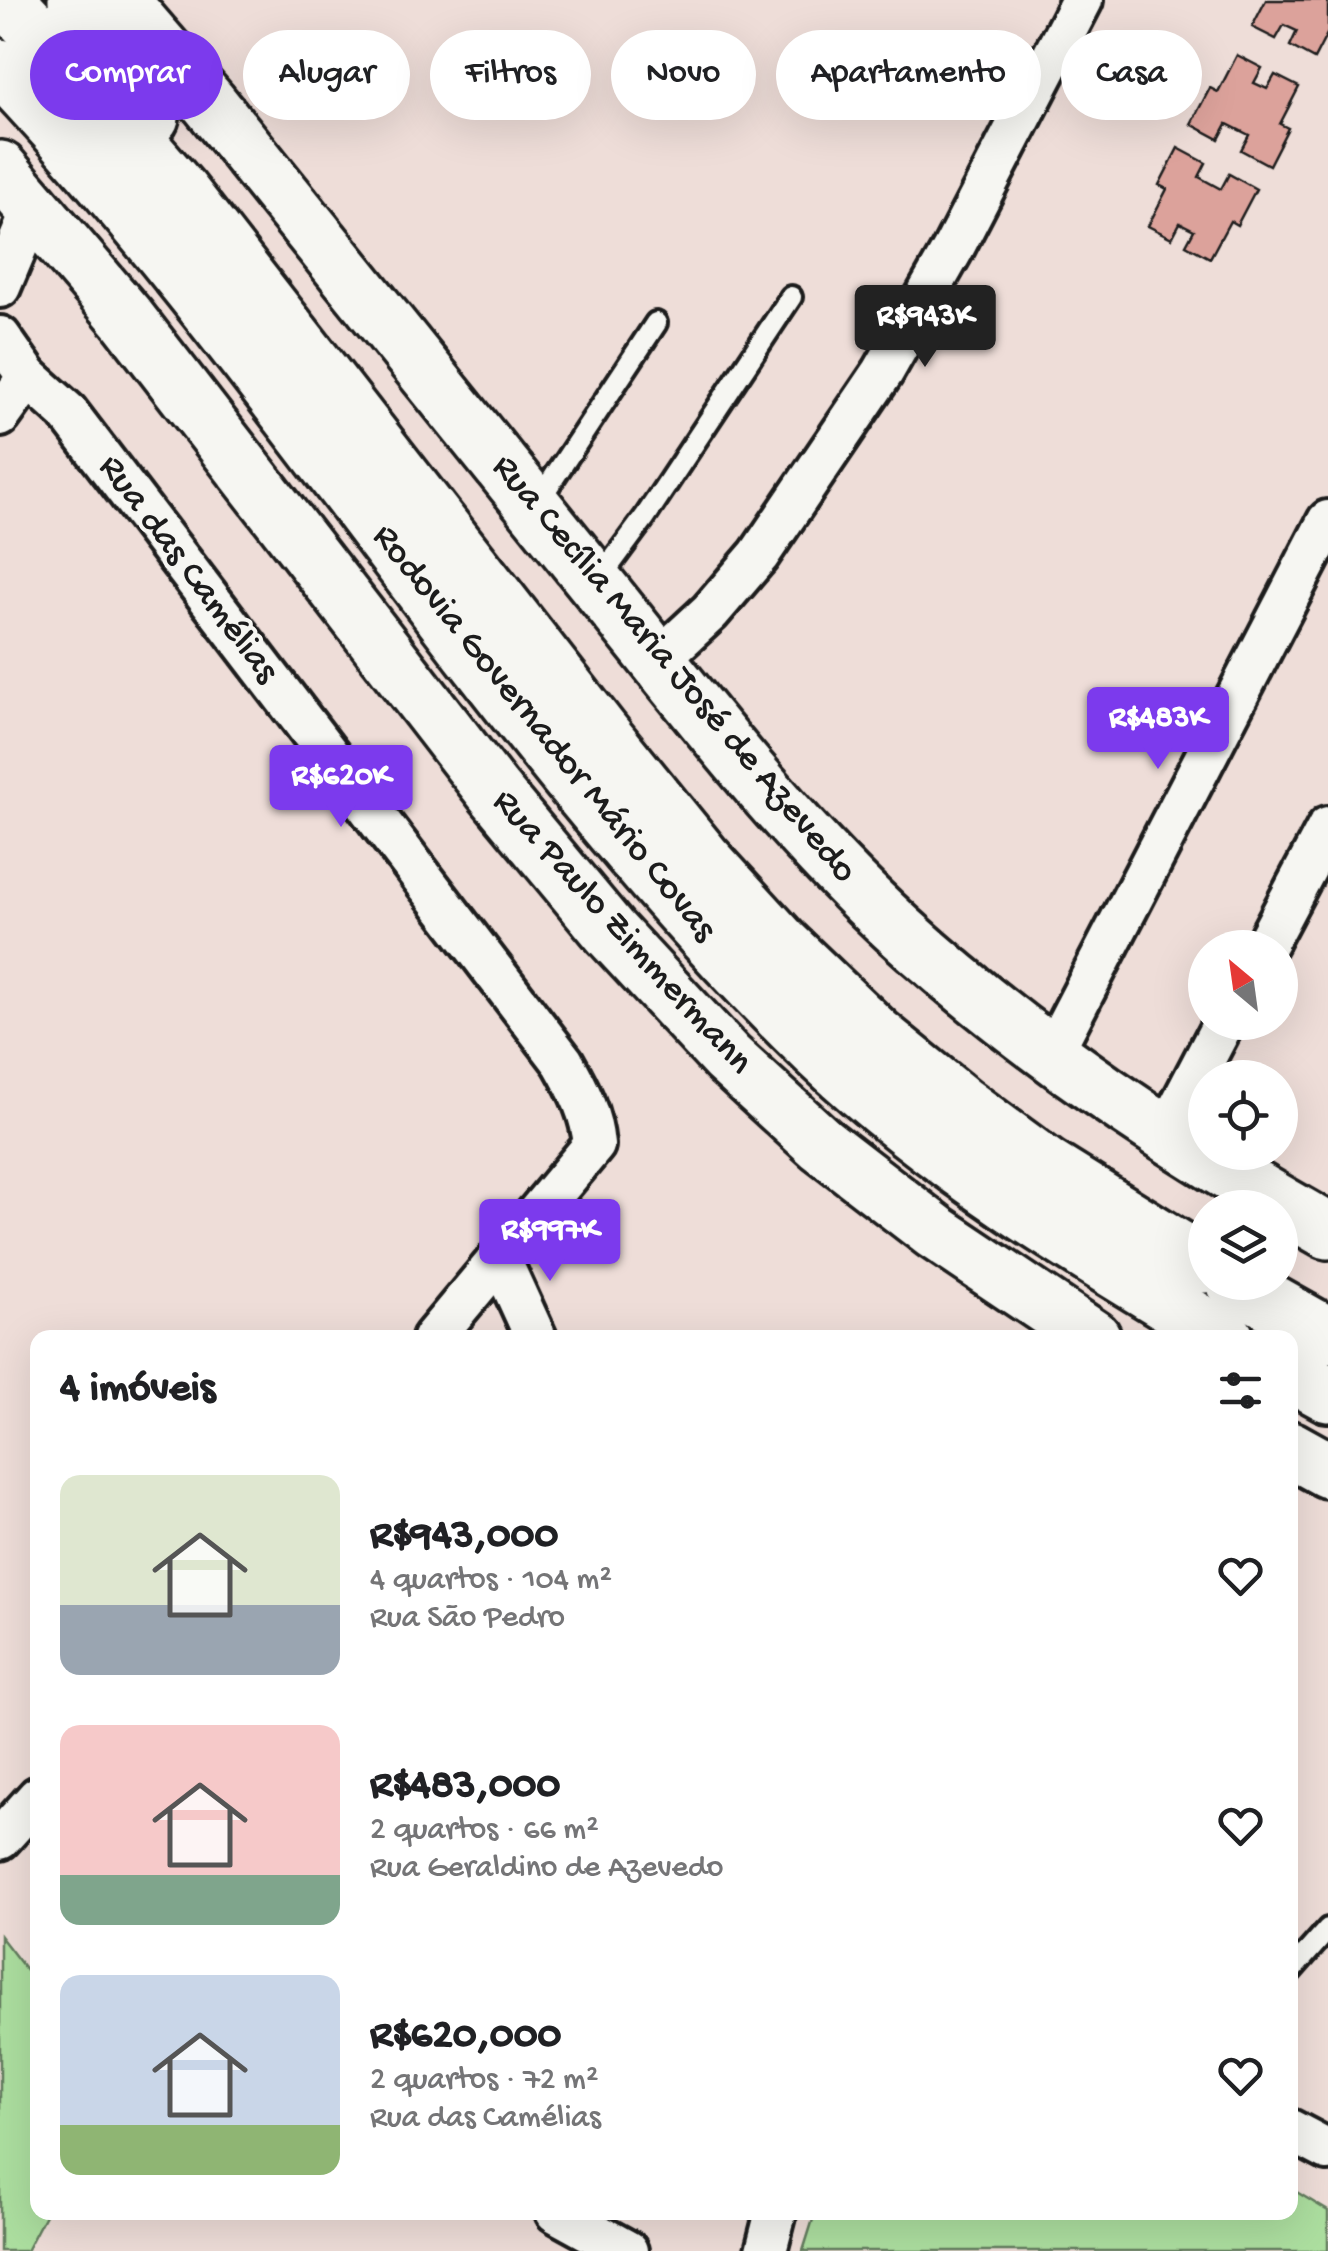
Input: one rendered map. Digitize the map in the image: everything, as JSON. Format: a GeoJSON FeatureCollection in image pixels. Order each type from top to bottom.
{"type":"FeatureCollection","features":[{"type":"Feature","properties":{"kind":"main road","name":"Rodovia Governador Mário Covas"},"geometry":{"type":"LineString","coordinates":[[7,0],[100,98],[180,191],[634,774],[703,858],[782,944],[877,1035],[963,1105],[1046,1166],[1188,1254]]}},
{"type":"Feature","properties":{"kind":"main road"},"geometry":{"type":"LineString","coordinates":[[76,0],[296,342]]}},
{"type":"Feature","properties":{"kind":"main road","name":"Rua Cecília Maria José de Azevedo"},"geometry":{"type":"LineString","coordinates":[[120,0],[209,102],[784,814],[844,876],[901,932],[1051,1055],[1165,1135],[1328,1231]]}},
{"type":"Feature","properties":{"kind":"main road","name":"Rodovia Governador Mário Covas"},"geometry":{"type":"LineString","coordinates":[[0,68],[173,262],[557,764],[720,954],[820,1054],[910,1131],[1105,1266],[1328,1334]]}},
{"type":"Feature","properties":{"kind":"main road","name":"Rua Paulo Zimmermann"},"geometry":{"type":"LineString","coordinates":[[17,188],[127,318],[493,791],[610,932],[727,1058],[822,1144],[935,1232],[1081,1330]]}},
{"type":"Feature","properties":{"kind":"main road"},"geometry":{"type":"LineString","coordinates":[[1238,1305],[1328,1320]]}},
{"type":"Feature","properties":{"kind":"main road"},"geometry":{"type":"LineString","coordinates":[[1298,1377],[1328,1394]]}},
{"type":"Feature","properties":{"kind":"main road"},"geometry":{"type":"LineString","coordinates":[[1298,1453],[1328,1470]]}},
{"type":"Feature","properties":{"kind":"street"},"geometry":{"type":"LineString","coordinates":[[658,660],[710,612],[759,555],[883,372],[953,250],[1082,0]]}},
{"type":"Feature","properties":{"kind":"street"},"geometry":{"type":"LineString","coordinates":[[0,287],[17,188]]}},
{"type":"Feature","properties":{"kind":"street","name":"Rua das Camélias"},"geometry":{"type":"LineString","coordinates":[[0,337],[28,377],[67,412],[563,1062],[582,1094],[592,1120],[594,1145],[439,1330]]}},
{"type":"Feature","properties":{"kind":"street"},"geometry":{"type":"LineString","coordinates":[[0,416],[28,377]]}},
{"type":"Feature","properties":{"kind":"street"},"geometry":{"type":"LineString","coordinates":[[1051,1055],[1328,521]]}},
{"type":"Feature","properties":{"kind":"street"},"geometry":{"type":"LineString","coordinates":[[1274,930],[1328,827]]}},
{"type":"Feature","properties":{"kind":"street"},"geometry":{"type":"LineString","coordinates":[[1165,1135],[1215,1040]]}},
{"type":"Feature","properties":{"kind":"street"},"geometry":{"type":"LineString","coordinates":[[500,1259],[532,1330]]}},
{"type":"Feature","properties":{"kind":"street"},"geometry":{"type":"LineString","coordinates":[[0,1839],[30,1806]]}},
{"type":"Feature","properties":{"kind":"street"},"geometry":{"type":"LineString","coordinates":[[1298,2134],[1328,2150]]}},
{"type":"Feature","properties":{"kind":"street"},"geometry":{"type":"LineString","coordinates":[[571,2220],[628,2251]]}},
{"type":"Feature","properties":{"kind":"street"},"geometry":{"type":"LineString","coordinates":[[766,2251],[774,2220]]}},
{"type":"Feature","properties":{"kind":"lane"},"geometry":{"type":"LineString","coordinates":[[596,584],[791,297]]}},
{"type":"Feature","properties":{"kind":"lane"},"geometry":{"type":"LineString","coordinates":[[534,508],[656,323]]}},
{"type":"Feature","properties":{"kind":"lane"},"geometry":{"type":"LineString","coordinates":[[1298,1963],[1328,1929]]}},
{"type":"Feature","properties":{"kind":"green space"},"geometry":{"type":"Polygon","coordinates":[[[0,1936],[30,1975],[30,2220],[42,2220],[26,2251],[0,2251],[0,1936]]]}},
{"type":"Feature","properties":{"kind":"green space"},"geometry":{"type":"Polygon","coordinates":[[[1298,2193],[1328,2211],[1328,2251],[803,2251],[813,2220],[1298,2220],[1298,2193]]]}},
{"type":"Feature","properties":{"kind":"building"},"geometry":{"type":"Polygon","coordinates":[[[1266,0],[1328,0],[1328,32],[1314,59],[1290,46],[1297,31],[1284,25],[1276,39],[1252,27],[1266,0]]]}},
{"type":"Feature","properties":{"kind":"building"},"geometry":{"type":"Polygon","coordinates":[[[1237,55],[1262,68],[1254,83],[1267,89],[1275,75],[1299,87],[1280,124],[1288,128],[1269,165],[1241,150],[1249,135],[1227,124],[1219,139],[1191,124],[1193,120],[1202,120],[1202,103],[1210,88],[1218,92],[1237,55]]]}},
{"type":"Feature","properties":{"kind":"building"},"geometry":{"type":"Polygon","coordinates":[[[1178,148],[1206,163],[1199,177],[1221,189],[1229,174],[1256,189],[1237,225],[1230,221],[1210,258],[1186,245],[1194,230],[1180,223],[1172,238],[1148,226],[1167,189],[1159,185],[1178,148]]]}}]}
